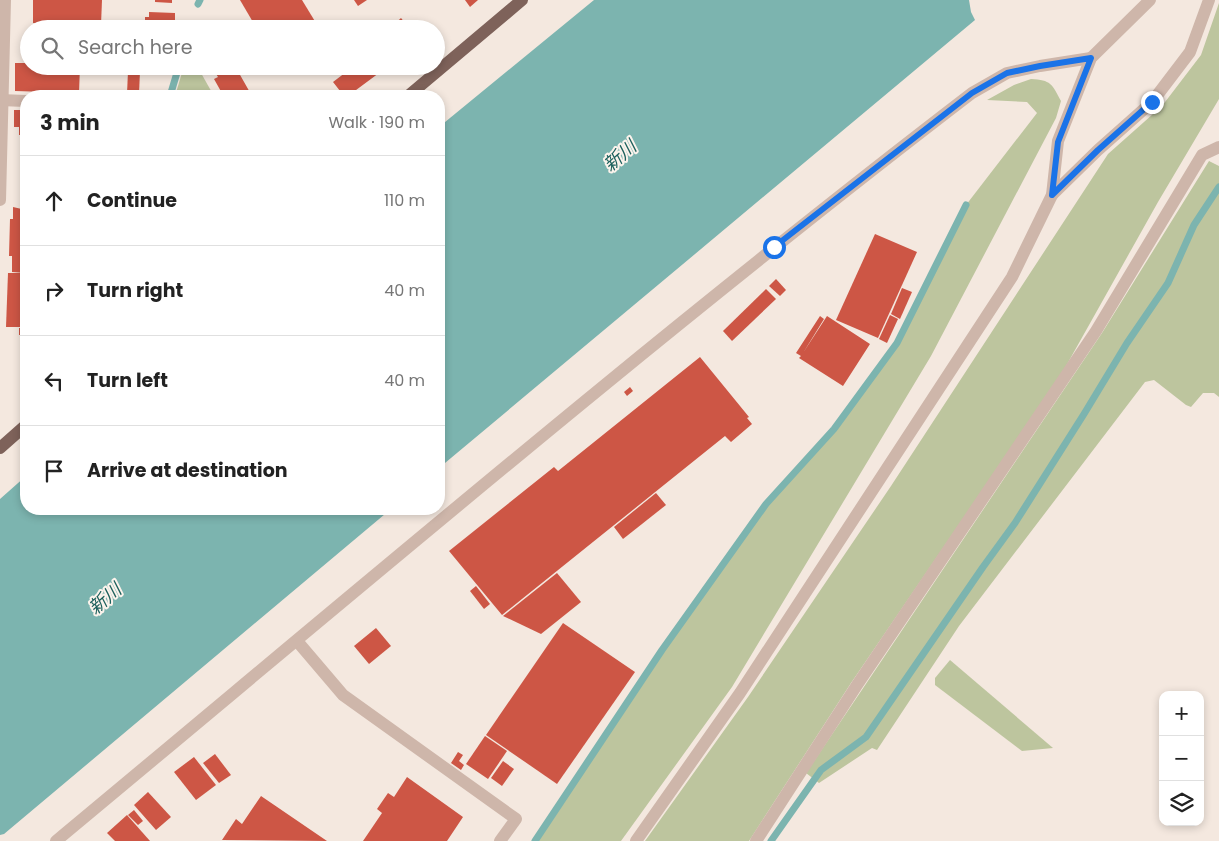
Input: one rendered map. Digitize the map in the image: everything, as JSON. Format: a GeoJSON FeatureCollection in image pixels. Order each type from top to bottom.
{"type":"FeatureCollection","features":[{"type":"Feature","properties":{"kind":"main road"},"geometry":{"type":"LineString","coordinates":[[445,65],[522,0]]}},
{"type":"Feature","properties":{"kind":"main road"},"geometry":{"type":"LineString","coordinates":[[415,90],[433,75]]}},
{"type":"Feature","properties":{"kind":"main road"},"geometry":{"type":"LineString","coordinates":[[1,444],[20,430]]}},
{"type":"Feature","properties":{"kind":"street"},"geometry":{"type":"LineString","coordinates":[[0,200],[5,0]]}},
{"type":"Feature","properties":{"kind":"street"},"geometry":{"type":"LineString","coordinates":[[636,841],[745,684],[1012,277],[1052,195],[1058,142],[1091,58],[1150,0]]}},
{"type":"Feature","properties":{"kind":"street"},"geometry":{"type":"LineString","coordinates":[[1052,195],[1098,150],[1152,102],[1190,52],[1209,0]]}},
{"type":"Feature","properties":{"kind":"street"},"geometry":{"type":"LineString","coordinates":[[56,841],[774,247],[972,93],[1007,73],[1091,58]]}},
{"type":"Feature","properties":{"kind":"street"},"geometry":{"type":"LineString","coordinates":[[1,100],[20,101]]}},
{"type":"Feature","properties":{"kind":"street"},"geometry":{"type":"LineString","coordinates":[[756,841],[857,686],[1096,331],[1202,155],[1219,148]]}},
{"type":"Feature","properties":{"kind":"street"},"geometry":{"type":"LineString","coordinates":[[297,641],[343,695],[516,819],[500,841]]}},
{"type":"Feature","properties":{"kind":"green space"},"geometry":{"type":"Polygon","coordinates":[[[1219,3],[1219,99],[1158,202],[1061,375],[851,683],[749,841],[645,841],[748,697],[891,486],[1108,154],[1162,106],[1201,55],[1219,3]]]}},
{"type":"Feature","properties":{"kind":"green space"},"geometry":{"type":"Polygon","coordinates":[[[181,75],[202,75],[211,90],[177,90],[181,75]]]}},
{"type":"Feature","properties":{"kind":"green space"},"geometry":{"type":"Polygon","coordinates":[[[1031,79],[1047,82],[1055,91],[1061,101],[1056,118],[931,356],[732,687],[621,841],[535,841],[662,650],[766,504],[834,429],[897,343],[966,205],[1037,113],[1027,102],[987,100],[1014,85],[1031,79]]]}},
{"type":"Feature","properties":{"kind":"green space"},"geometry":{"type":"Polygon","coordinates":[[[1209,161],[1219,166],[1219,397],[1214,393],[1203,393],[1191,407],[1154,380],[1145,382],[959,626],[877,750],[872,748],[819,783],[806,773],[1102,333],[1209,161]]]}},
{"type":"Feature","properties":{"kind":"green space"},"geometry":{"type":"Polygon","coordinates":[[[950,660],[1053,748],[1022,751],[935,685],[935,678],[950,660]]]}},
{"type":"Feature","properties":{"kind":"water","name":"新川"},"geometry":{"type":"Polygon","coordinates":[[[594,0],[969,0],[971,12],[975,20],[445,463],[445,122],[594,0]]]}},
{"type":"Feature","properties":{"kind":"water","name":"新川"},"geometry":{"type":"Polygon","coordinates":[[[20,481],[20,515],[384,515],[4,834],[0,835],[0,499],[20,481]]]}},
{"type":"Feature","properties":{"kind":"building"},"geometry":{"type":"Polygon","coordinates":[[[33,0],[102,0],[101,20],[33,20],[33,0]]]}},
{"type":"Feature","properties":{"kind":"building"},"geometry":{"type":"Polygon","coordinates":[[[155,0],[172,0],[172,3],[155,2],[155,0]]]}},
{"type":"Feature","properties":{"kind":"building"},"geometry":{"type":"Polygon","coordinates":[[[240,0],[302,0],[314,20],[252,20],[240,0]]]}},
{"type":"Feature","properties":{"kind":"building"},"geometry":{"type":"Polygon","coordinates":[[[354,0],[367,0],[358,6],[354,0]]]}},
{"type":"Feature","properties":{"kind":"building"},"geometry":{"type":"Polygon","coordinates":[[[465,0],[478,0],[470,7],[465,0]]]}},
{"type":"Feature","properties":{"kind":"building"},"geometry":{"type":"Polygon","coordinates":[[[149,12],[175,13],[175,20],[145,20],[145,17],[149,17],[149,12]]]}},
{"type":"Feature","properties":{"kind":"building"},"geometry":{"type":"Polygon","coordinates":[[[15,63],[20,63],[20,75],[80,75],[79,90],[15,91],[15,63]]]}},
{"type":"Feature","properties":{"kind":"building"},"geometry":{"type":"Polygon","coordinates":[[[128,75],[140,75],[139,90],[127,90],[128,75]]]}},
{"type":"Feature","properties":{"kind":"building"},"geometry":{"type":"Polygon","coordinates":[[[217,75],[240,75],[249,90],[220,90],[214,79],[218,77],[217,75]]]}},
{"type":"Feature","properties":{"kind":"building"},"geometry":{"type":"Polygon","coordinates":[[[342,75],[376,75],[356,90],[339,90],[333,82],[342,75]]]}},
{"type":"Feature","properties":{"kind":"building"},"geometry":{"type":"Polygon","coordinates":[[[14,110],[20,110],[20,135],[19,127],[14,127],[14,110]]]}},
{"type":"Feature","properties":{"kind":"building"},"geometry":{"type":"Polygon","coordinates":[[[13,207],[20,209],[20,273],[12,272],[12,256],[9,256],[10,219],[13,219],[13,207]]]}},
{"type":"Feature","properties":{"kind":"building"},"geometry":{"type":"Polygon","coordinates":[[[875,234],[917,252],[878,338],[836,320],[875,234]]]}},
{"type":"Feature","properties":{"kind":"building"},"geometry":{"type":"Polygon","coordinates":[[[8,273],[20,273],[20,327],[6,327],[8,273]]]}},
{"type":"Feature","properties":{"kind":"building"},"geometry":{"type":"Polygon","coordinates":[[[776,279],[786,290],[780,296],[769,286],[776,279]]]}},
{"type":"Feature","properties":{"kind":"building"},"geometry":{"type":"Polygon","coordinates":[[[902,288],[912,292],[900,319],[891,314],[902,288]]]}},
{"type":"Feature","properties":{"kind":"building"},"geometry":{"type":"Polygon","coordinates":[[[766,289],[776,299],[732,341],[723,331],[766,289]]]}},
{"type":"Feature","properties":{"kind":"building"},"geometry":{"type":"Polygon","coordinates":[[[890,315],[898,319],[887,343],[879,339],[890,315]]]}},
{"type":"Feature","properties":{"kind":"building"},"geometry":{"type":"Polygon","coordinates":[[[820,316],[824,319],[803,353],[827,316],[870,344],[843,386],[799,358],[801,356],[796,353],[820,316]]]}},
{"type":"Feature","properties":{"kind":"building"},"geometry":{"type":"Polygon","coordinates":[[[700,357],[749,417],[747,418],[752,424],[731,442],[725,436],[502,615],[449,551],[554,467],[558,471],[700,357]]]}},
{"type":"Feature","properties":{"kind":"building"},"geometry":{"type":"Polygon","coordinates":[[[630,387],[633,391],[627,396],[624,392],[630,387]]]}},
{"type":"Feature","properties":{"kind":"building"},"geometry":{"type":"Polygon","coordinates":[[[656,493],[666,505],[623,539],[614,527],[656,493]]]}},
{"type":"Feature","properties":{"kind":"building"},"geometry":{"type":"Polygon","coordinates":[[[557,573],[581,602],[541,634],[503,616],[557,573]]]}},
{"type":"Feature","properties":{"kind":"building"},"geometry":{"type":"Polygon","coordinates":[[[476,586],[490,604],[484,609],[470,591],[476,586]]]}},
{"type":"Feature","properties":{"kind":"building"},"geometry":{"type":"Polygon","coordinates":[[[563,623],[635,672],[557,784],[486,735],[563,623]]]}},
{"type":"Feature","properties":{"kind":"building"},"geometry":{"type":"Polygon","coordinates":[[[376,628],[391,646],[369,664],[354,646],[376,628]]]}},
{"type":"Feature","properties":{"kind":"building"},"geometry":{"type":"Polygon","coordinates":[[[485,736],[507,751],[488,779],[466,764],[485,736]]]}},
{"type":"Feature","properties":{"kind":"building"},"geometry":{"type":"Polygon","coordinates":[[[458,752],[463,755],[459,761],[464,765],[461,770],[451,763],[458,752]]]}},
{"type":"Feature","properties":{"kind":"building"},"geometry":{"type":"Polygon","coordinates":[[[215,754],[231,775],[219,783],[203,763],[215,754]]]}},
{"type":"Feature","properties":{"kind":"building"},"geometry":{"type":"Polygon","coordinates":[[[194,757],[216,785],[196,800],[174,772],[194,757]]]}},
{"type":"Feature","properties":{"kind":"building"},"geometry":{"type":"Polygon","coordinates":[[[503,761],[514,769],[502,786],[491,778],[503,761]]]}},
{"type":"Feature","properties":{"kind":"building"},"geometry":{"type":"Polygon","coordinates":[[[407,777],[463,817],[447,841],[363,841],[382,813],[377,809],[388,793],[394,797],[407,777]]]}},
{"type":"Feature","properties":{"kind":"building"},"geometry":{"type":"Polygon","coordinates":[[[148,792],[171,817],[156,830],[134,805],[148,792]]]}},
{"type":"Feature","properties":{"kind":"building"},"geometry":{"type":"Polygon","coordinates":[[[261,796],[327,841],[222,840],[236,819],[242,824],[261,796]]]}},
{"type":"Feature","properties":{"kind":"building"},"geometry":{"type":"Polygon","coordinates":[[[134,810],[143,821],[138,825],[128,815],[134,810]]]}},
{"type":"Feature","properties":{"kind":"building"},"geometry":{"type":"Polygon","coordinates":[[[127,815],[150,841],[115,841],[107,833],[127,815]]]}},
{"type":"Feature","properties":{"kind":"waterway"},"geometry":{"type":"LineString","coordinates":[[198,4],[200,0]]}},
{"type":"Feature","properties":{"kind":"waterway"},"geometry":{"type":"LineString","coordinates":[[172,90],[176,75]]}},
{"type":"Feature","properties":{"kind":"waterway"},"geometry":{"type":"LineString","coordinates":[[771,841],[821,770],[866,737],[1015,523],[1127,343],[1168,283],[1194,225],[1219,187]]}},
{"type":"Feature","properties":{"kind":"waterway"},"geometry":{"type":"LineString","coordinates":[[535,841],[662,650],[766,504],[834,429],[897,343],[966,205]]}},
{"type":"Feature","properties":{"kind":"route"},"geometry":{"type":"LineString","coordinates":[[774,247],[972,93],[1007,73],[1091,58],[1058,142],[1052,195],[1098,150],[1152,102]]}}]}
